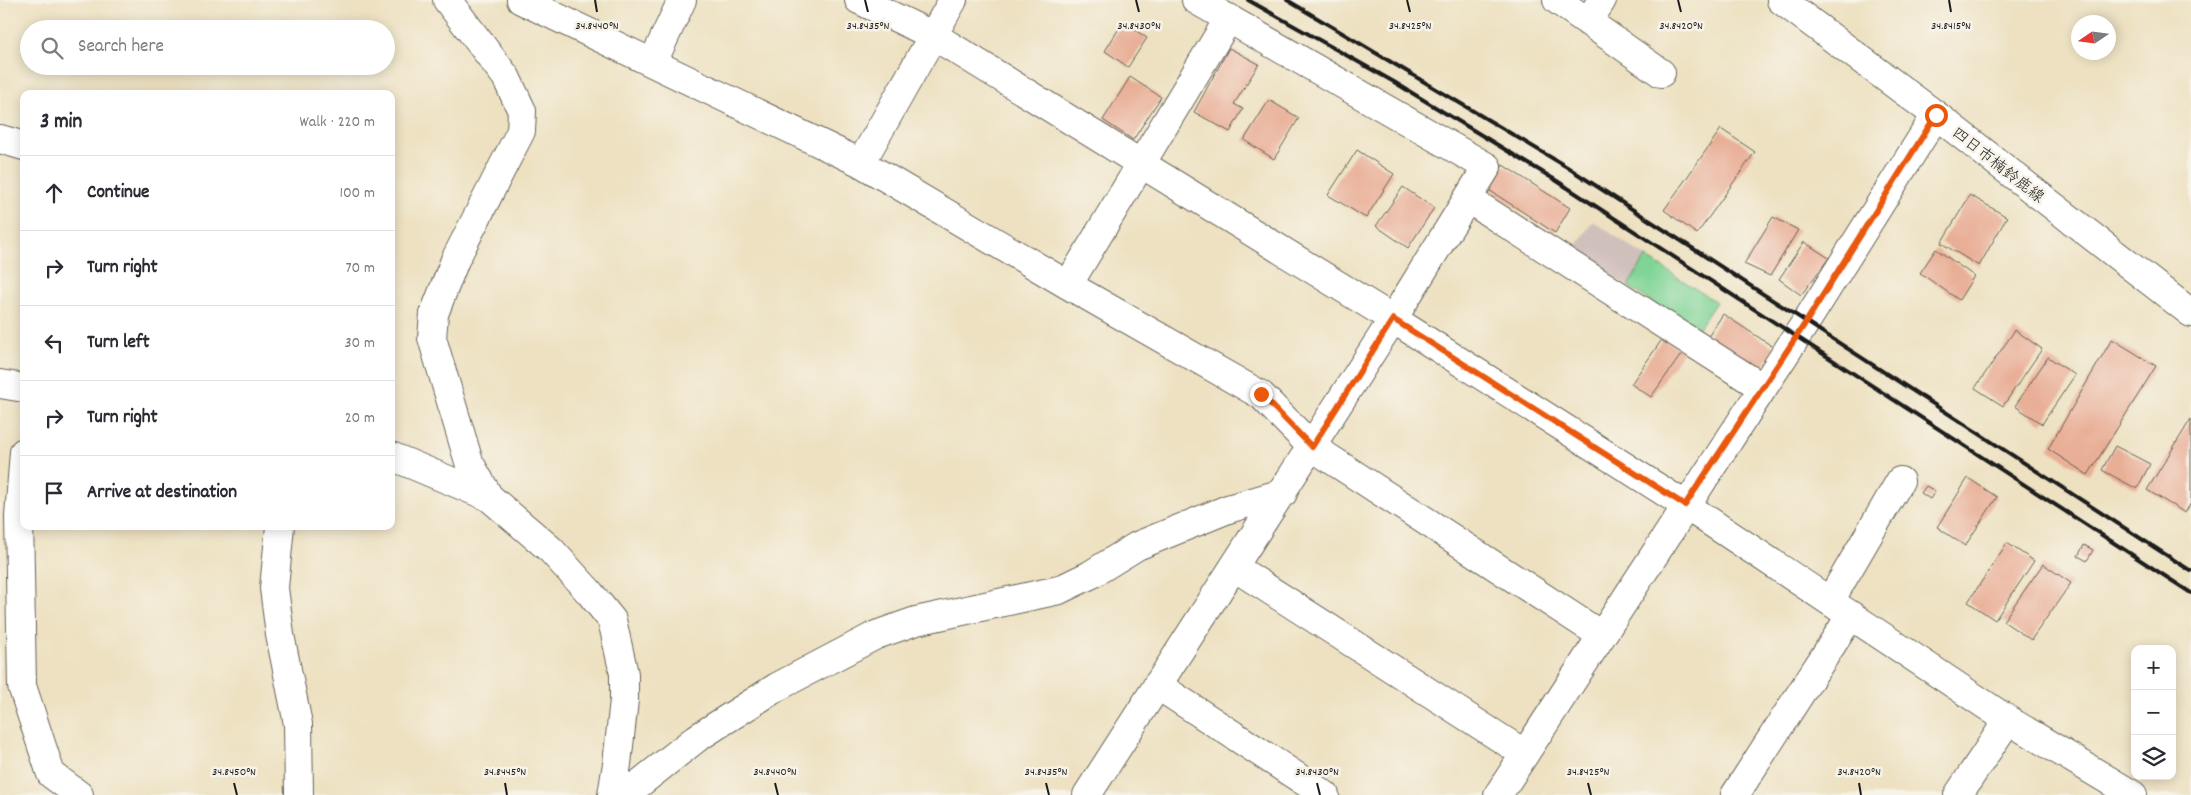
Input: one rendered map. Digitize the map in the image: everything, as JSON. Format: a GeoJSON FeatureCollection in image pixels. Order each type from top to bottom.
{"type":"FeatureCollection","features":[{"type":"Feature","properties":{"kind":"street"},"geometry":{"type":"LineString","coordinates":[[447,0],[506,77],[522,110],[520,132],[455,260],[434,314],[432,338],[468,462],[490,497],[551,550],[612,620],[624,674],[624,700],[612,795]]}},
{"type":"Feature","properties":{"kind":"street"},"geometry":{"type":"LineString","coordinates":[[521,0],[861,163],[1068,285],[1261,394],[1312,447],[1601,635]]}},
{"type":"Feature","properties":{"kind":"street"},"geometry":{"type":"LineString","coordinates":[[653,62],[682,0]]}},
{"type":"Feature","properties":{"kind":"street"},"geometry":{"type":"LineString","coordinates":[[859,0],[934,36],[1393,319],[1685,505],[2008,720],[2133,795]]}},
{"type":"Feature","properties":{"kind":"street"},"geometry":{"type":"LineString","coordinates":[[861,163],[953,0]]}},
{"type":"Feature","properties":{"kind":"street"},"geometry":{"type":"LineString","coordinates":[[1087,795],[1283,493],[1468,200],[1487,166],[1196,0]]}},
{"type":"Feature","properties":{"kind":"street"},"geometry":{"type":"LineString","coordinates":[[1558,0],[1595,11],[1661,73]]}},
{"type":"Feature","properties":{"kind":"street","name":"四日市楠鈴鹿線"},"geometry":{"type":"LineString","coordinates":[[1782,0],[1936,115],[2191,313]]}},
{"type":"Feature","properties":{"kind":"street"},"geometry":{"type":"LineString","coordinates":[[1068,285],[1229,18]]}},
{"type":"Feature","properties":{"kind":"street"},"geometry":{"type":"LineString","coordinates":[[1498,795],[1685,505],[1763,388],[1936,115]]}},
{"type":"Feature","properties":{"kind":"street"},"geometry":{"type":"LineString","coordinates":[[0,138],[20,145]]}},
{"type":"Feature","properties":{"kind":"street"},"geometry":{"type":"LineString","coordinates":[[1468,200],[1763,388]]}},
{"type":"Feature","properties":{"kind":"street"},"geometry":{"type":"LineString","coordinates":[[0,384],[20,387]]}},
{"type":"Feature","properties":{"kind":"street"},"geometry":{"type":"LineString","coordinates":[[395,458],[490,497]]}},
{"type":"Feature","properties":{"kind":"street"},"geometry":{"type":"LineString","coordinates":[[1735,795],[1840,608],[1900,480]]}},
{"type":"Feature","properties":{"kind":"street"},"geometry":{"type":"LineString","coordinates":[[625,795],[697,738],[777,687],[876,635],[916,622],[1059,590],[1090,575],[1137,546],[1228,509],[1283,493]]}},
{"type":"Feature","properties":{"kind":"street"},"geometry":{"type":"LineString","coordinates":[[20,503],[10,600],[22,686],[51,774],[79,795]]}},
{"type":"Feature","properties":{"kind":"street"},"geometry":{"type":"LineString","coordinates":[[280,530],[274,588],[280,635],[298,724],[298,795]]}},
{"type":"Feature","properties":{"kind":"street"},"geometry":{"type":"LineString","coordinates":[[1234,567],[1525,754]]}},
{"type":"Feature","properties":{"kind":"street"},"geometry":{"type":"LineString","coordinates":[[1157,685],[1326,795]]}},
{"type":"Feature","properties":{"kind":"street"},"geometry":{"type":"LineString","coordinates":[[1958,795],[2008,720]]}},
{"type":"Feature","properties":{"kind":"shaded area"},"geometry":{"type":"Polygon","coordinates":[[[1593,221],[1646,257],[1628,286],[1573,251],[1593,221]]]}},
{"type":"Feature","properties":{"kind":"green space"},"geometry":{"type":"Polygon","coordinates":[[[1646,257],[1716,302],[1696,332],[1628,286],[1646,257]]]}},
{"type":"Feature","properties":{"kind":"building"},"geometry":{"type":"Polygon","coordinates":[[[1123,22],[1147,38],[1128,67],[1105,51],[1123,22]]]}},
{"type":"Feature","properties":{"kind":"building"},"geometry":{"type":"Polygon","coordinates":[[[1229,48],[1259,64],[1234,104],[1243,109],[1230,132],[1194,112],[1229,48]]]}},
{"type":"Feature","properties":{"kind":"building"},"geometry":{"type":"Polygon","coordinates":[[[1130,77],[1161,97],[1133,140],[1103,120],[1130,77]]]}},
{"type":"Feature","properties":{"kind":"building"},"geometry":{"type":"Polygon","coordinates":[[[1269,100],[1299,118],[1274,159],[1244,140],[1269,100]]]}},
{"type":"Feature","properties":{"kind":"building"},"geometry":{"type":"Polygon","coordinates":[[[1721,129],[1755,152],[1697,234],[1664,210],[1721,129]]]}},
{"type":"Feature","properties":{"kind":"building"},"geometry":{"type":"Polygon","coordinates":[[[1357,150],[1394,174],[1366,218],[1328,195],[1357,150]]]}},
{"type":"Feature","properties":{"kind":"building"},"geometry":{"type":"Polygon","coordinates":[[[1503,165],[1570,208],[1555,233],[1489,190],[1503,165]]]}},
{"type":"Feature","properties":{"kind":"building"},"geometry":{"type":"Polygon","coordinates":[[[1403,187],[1434,208],[1408,248],[1376,226],[1403,187]]]}},
{"type":"Feature","properties":{"kind":"building"},"geometry":{"type":"Polygon","coordinates":[[[1970,195],[2007,217],[1979,266],[1941,243],[1970,195]]]}},
{"type":"Feature","properties":{"kind":"building"},"geometry":{"type":"Polygon","coordinates":[[[1773,217],[1798,230],[1770,276],[1744,264],[1773,217]]]}},
{"type":"Feature","properties":{"kind":"building"},"geometry":{"type":"Polygon","coordinates":[[[1804,242],[1829,258],[1801,295],[1779,279],[1804,242]]]}},
{"type":"Feature","properties":{"kind":"building"},"geometry":{"type":"Polygon","coordinates":[[[1936,249],[1974,276],[1959,300],[1920,273],[1936,249]]]}},
{"type":"Feature","properties":{"kind":"building"},"geometry":{"type":"Polygon","coordinates":[[[1723,314],[1775,348],[1758,374],[1706,340],[1723,314]]]}},
{"type":"Feature","properties":{"kind":"building"},"geometry":{"type":"Polygon","coordinates":[[[2015,330],[2042,349],[2003,406],[1975,388],[2015,330]]]}},
{"type":"Feature","properties":{"kind":"building"},"geometry":{"type":"Polygon","coordinates":[[[1663,338],[1683,352],[1651,397],[1631,384],[1663,338]]]}},
{"type":"Feature","properties":{"kind":"building"},"geometry":{"type":"Polygon","coordinates":[[[2112,339],[2156,366],[2088,475],[2048,449],[2112,339]]]}},
{"type":"Feature","properties":{"kind":"building"},"geometry":{"type":"Polygon","coordinates":[[[2048,357],[2075,375],[2042,424],[2015,406],[2048,357]]]}},
{"type":"Feature","properties":{"kind":"building"},"geometry":{"type":"Polygon","coordinates":[[[2191,419],[2191,503],[2185,513],[2147,490],[2191,419]]]}},
{"type":"Feature","properties":{"kind":"building"},"geometry":{"type":"Polygon","coordinates":[[[2115,446],[2150,464],[2137,489],[2102,470],[2115,446]]]}},
{"type":"Feature","properties":{"kind":"building"},"geometry":{"type":"Polygon","coordinates":[[[1968,478],[1997,497],[1965,546],[1937,527],[1968,478]]]}},
{"type":"Feature","properties":{"kind":"building"},"geometry":{"type":"Polygon","coordinates":[[[1926,486],[1935,491],[1930,499],[1921,493],[1926,486]]]}},
{"type":"Feature","properties":{"kind":"building"},"geometry":{"type":"Polygon","coordinates":[[[2007,543],[2034,561],[1995,620],[1968,602],[2007,543]]]}},
{"type":"Feature","properties":{"kind":"building"},"geometry":{"type":"Polygon","coordinates":[[[2084,545],[2093,550],[2087,561],[2078,556],[2084,545]]]}},
{"type":"Feature","properties":{"kind":"building"},"geometry":{"type":"Polygon","coordinates":[[[2043,564],[2071,583],[2031,640],[2003,621],[2043,564]]]}},
{"type":"Feature","properties":{"kind":"railway"},"geometry":{"type":"LineString","coordinates":[[1248,0],[1394,82],[1557,181],[2191,593]]}},
{"type":"Feature","properties":{"kind":"railway"},"geometry":{"type":"LineString","coordinates":[[1287,0],[1567,167],[2191,571]]}},
{"type":"Feature","properties":{"kind":"route"},"geometry":{"type":"LineString","coordinates":[[1261,394],[1312,447],[1393,319],[1685,505],[1806,322],[1936,115]]}}]}
